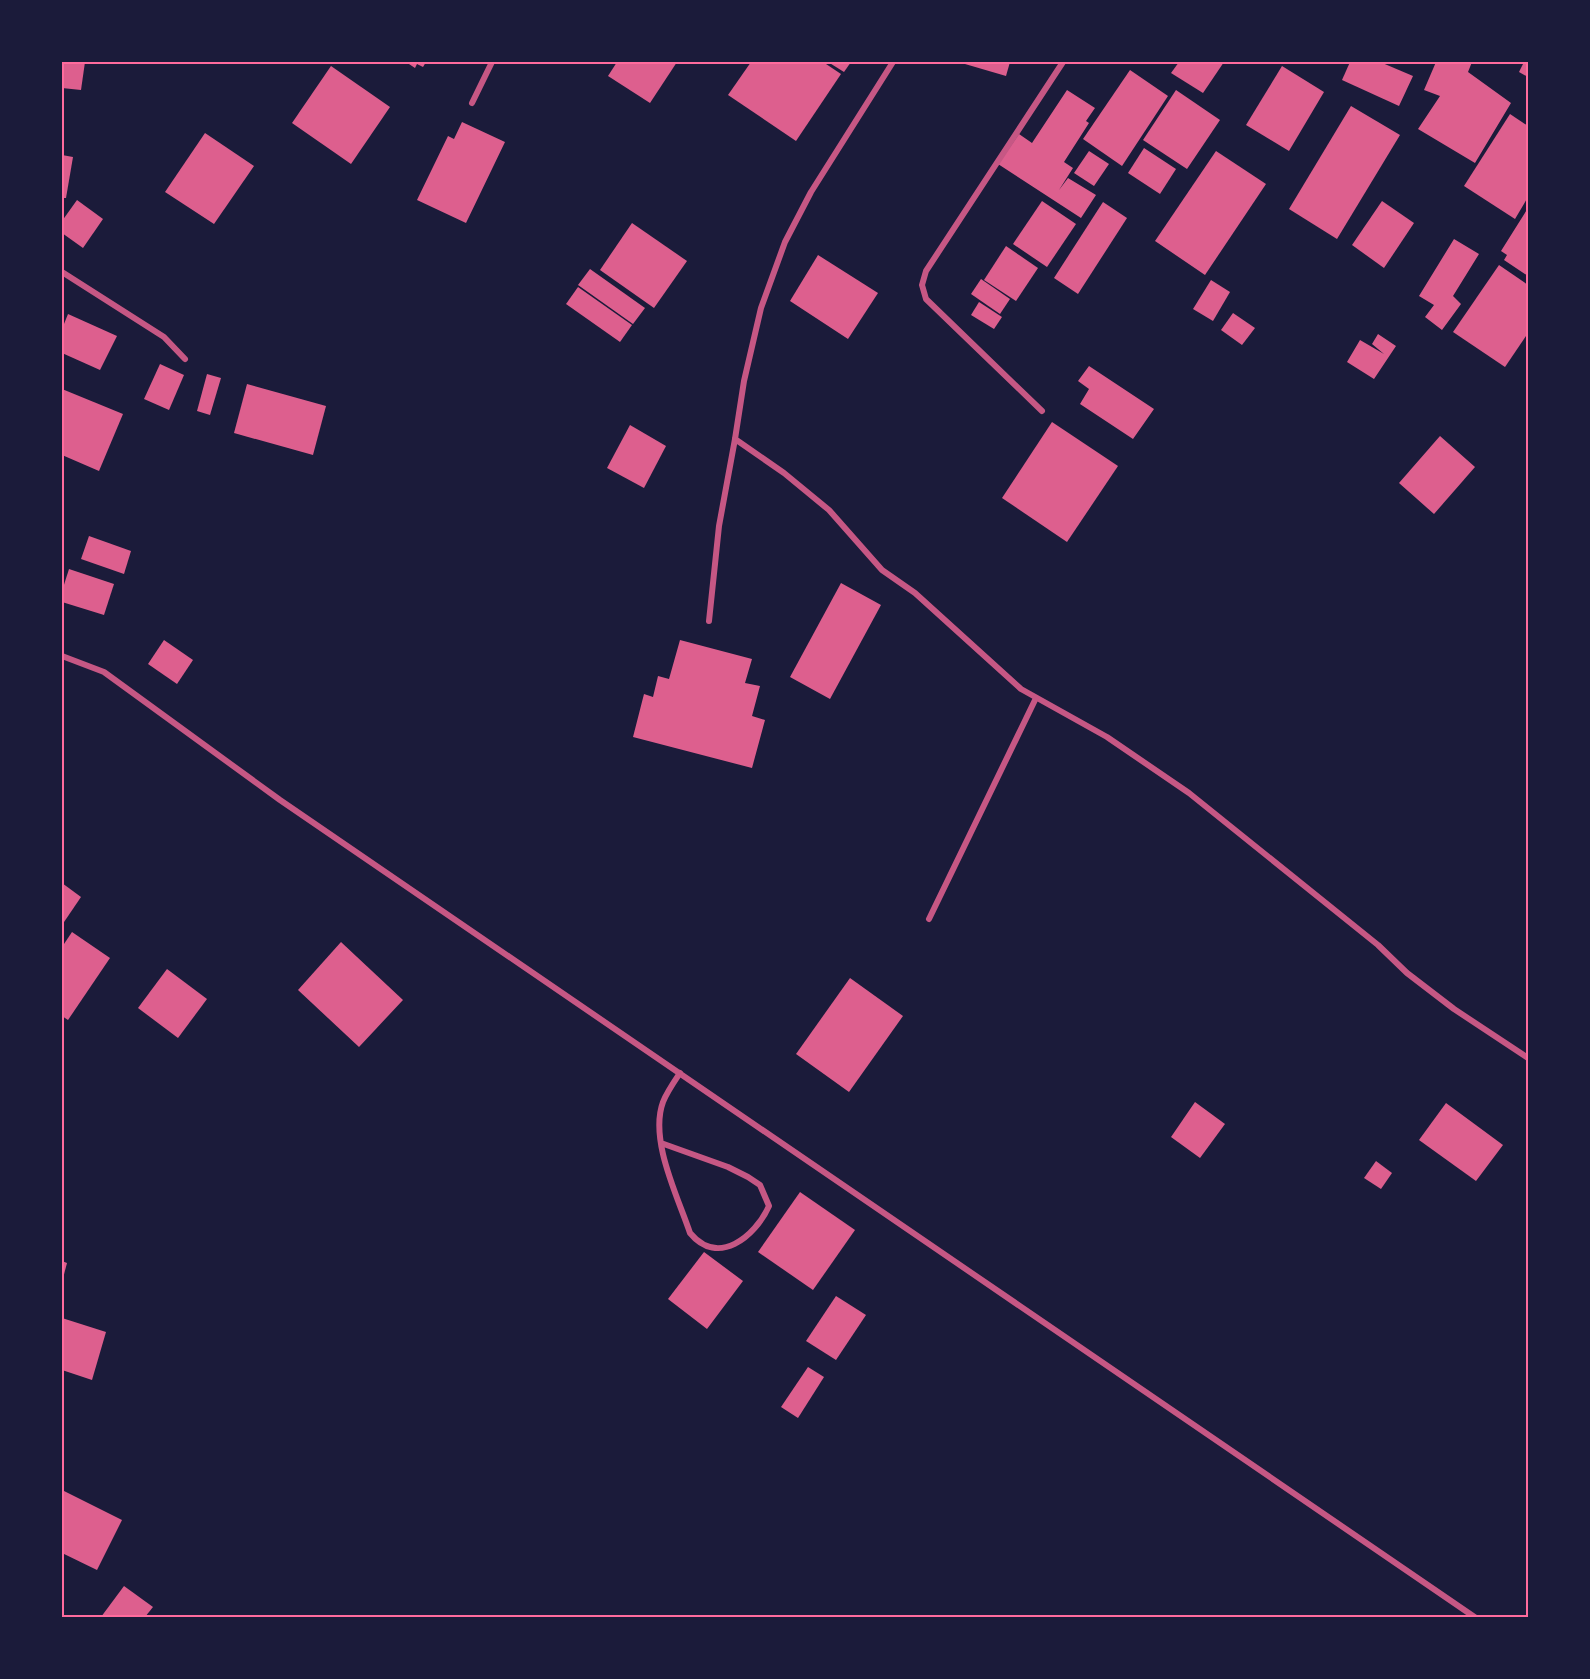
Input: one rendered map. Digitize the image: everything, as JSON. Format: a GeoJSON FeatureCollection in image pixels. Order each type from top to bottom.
{"type":"FeatureCollection","features":[{"type":"Feature","properties":{"kind":"street"},"geometry":{"type":"LineString","coordinates":[[472,103],[492,62]]}},
{"type":"Feature","properties":{"kind":"street"},"geometry":{"type":"LineString","coordinates":[[709,621],[719,526],[744,381],[761,308],[785,242],[810,192],[893,62]]}},
{"type":"Feature","properties":{"kind":"street"},"geometry":{"type":"LineString","coordinates":[[1042,411],[926,299],[922,285],[932,261],[1063,62]]}},
{"type":"Feature","properties":{"kind":"street"},"geometry":{"type":"LineString","coordinates":[[62,272],[164,337],[185,359]]}},
{"type":"Feature","properties":{"kind":"street"},"geometry":{"type":"LineString","coordinates":[[735,439],[784,473],[829,510],[882,570],[915,592],[1021,689],[1107,737],[1189,793],[1378,945],[1444,1002],[1528,1058]]}},
{"type":"Feature","properties":{"kind":"street"},"geometry":{"type":"LineString","coordinates":[[62,656],[104,672],[280,800],[1476,1617]]}},
{"type":"Feature","properties":{"kind":"street"},"geometry":{"type":"LineString","coordinates":[[928,919],[1036,698]]}},
{"type":"Feature","properties":{"kind":"street"},"geometry":{"type":"LineString","coordinates":[[661,1143],[728,1167],[760,1185],[769,1206],[764,1217],[748,1236],[733,1245],[713,1248],[698,1242],[690,1233],[661,1143],[660,1122],[663,1102],[680,1073]]}},
{"type":"Feature","properties":{"kind":"building"},"geometry":{"type":"Polygon","coordinates":[[[62,62],[85,62],[81,90],[62,88],[62,62]]]}},
{"type":"Feature","properties":{"kind":"building"},"geometry":{"type":"Polygon","coordinates":[[[406,62],[426,62],[423,67],[417,64],[415,68],[406,62]]]}},
{"type":"Feature","properties":{"kind":"building"},"geometry":{"type":"Polygon","coordinates":[[[617,62],[677,62],[650,103],[608,76],[617,62]]]}},
{"type":"Feature","properties":{"kind":"building"},"geometry":{"type":"Polygon","coordinates":[[[751,62],[823,62],[841,74],[796,141],[728,95],[751,62]]]}},
{"type":"Feature","properties":{"kind":"building"},"geometry":{"type":"Polygon","coordinates":[[[828,62],[851,62],[844,72],[828,62]]]}},
{"type":"Feature","properties":{"kind":"building"},"geometry":{"type":"Polygon","coordinates":[[[966,62],[1010,62],[1006,76],[965,64],[966,62]]]}},
{"type":"Feature","properties":{"kind":"building"},"geometry":{"type":"Polygon","coordinates":[[[1179,62],[1224,62],[1203,93],[1171,73],[1179,62]]]}},
{"type":"Feature","properties":{"kind":"building"},"geometry":{"type":"Polygon","coordinates":[[[1350,62],[1380,62],[1413,76],[1399,106],[1342,80],[1350,62]]]}},
{"type":"Feature","properties":{"kind":"building"},"geometry":{"type":"Polygon","coordinates":[[[1436,62],[1472,62],[1468,72],[1511,103],[1475,163],[1418,129],[1440,96],[1424,90],[1436,62]]]}},
{"type":"Feature","properties":{"kind":"building"},"geometry":{"type":"Polygon","coordinates":[[[1524,62],[1528,62],[1528,77],[1519,72],[1524,62]]]}},
{"type":"Feature","properties":{"kind":"building"},"geometry":{"type":"Polygon","coordinates":[[[331,66],[390,107],[351,164],[292,123],[331,66]]]}},
{"type":"Feature","properties":{"kind":"building"},"geometry":{"type":"Polygon","coordinates":[[[1282,66],[1324,92],[1289,151],[1246,125],[1282,66]]]}},
{"type":"Feature","properties":{"kind":"building"},"geometry":{"type":"Polygon","coordinates":[[[1130,70],[1168,96],[1122,166],[1083,139],[1130,70]]]}},
{"type":"Feature","properties":{"kind":"building"},"geometry":{"type":"Polygon","coordinates":[[[1067,90],[1095,108],[1086,121],[1089,123],[1064,162],[1073,168],[1059,190],[1068,178],[1096,195],[1081,218],[998,164],[1019,134],[1032,143],[1067,90]]]}},
{"type":"Feature","properties":{"kind":"building"},"geometry":{"type":"Polygon","coordinates":[[[1176,90],[1220,120],[1187,169],[1143,140],[1176,90]]]}},
{"type":"Feature","properties":{"kind":"building"},"geometry":{"type":"Polygon","coordinates":[[[1351,106],[1400,135],[1337,239],[1289,209],[1351,106]]]}},
{"type":"Feature","properties":{"kind":"building"},"geometry":{"type":"Polygon","coordinates":[[[1510,114],[1528,126],[1528,197],[1515,219],[1464,186],[1510,114]]]}},
{"type":"Feature","properties":{"kind":"building"},"geometry":{"type":"Polygon","coordinates":[[[462,122],[505,142],[466,223],[417,200],[448,136],[454,139],[462,122]]]}},
{"type":"Feature","properties":{"kind":"building"},"geometry":{"type":"Polygon","coordinates":[[[205,133],[254,166],[214,224],[165,192],[205,133]]]}},
{"type":"Feature","properties":{"kind":"building"},"geometry":{"type":"Polygon","coordinates":[[[1144,148],[1176,169],[1160,194],[1128,173],[1144,148]]]}},
{"type":"Feature","properties":{"kind":"building"},"geometry":{"type":"Polygon","coordinates":[[[1089,151],[1109,164],[1094,186],[1074,173],[1089,151]]]}},
{"type":"Feature","properties":{"kind":"building"},"geometry":{"type":"Polygon","coordinates":[[[1216,151],[1266,184],[1205,275],[1155,241],[1216,151]]]}},
{"type":"Feature","properties":{"kind":"building"},"geometry":{"type":"Polygon","coordinates":[[[62,155],[73,157],[66,198],[62,198],[62,155]]]}},
{"type":"Feature","properties":{"kind":"building"},"geometry":{"type":"Polygon","coordinates":[[[77,200],[103,219],[83,248],[62,233],[62,221],[77,200]]]}},
{"type":"Feature","properties":{"kind":"building"},"geometry":{"type":"Polygon","coordinates":[[[1042,201],[1076,224],[1047,267],[1013,244],[1042,201]]]}},
{"type":"Feature","properties":{"kind":"building"},"geometry":{"type":"Polygon","coordinates":[[[1382,201],[1414,223],[1384,268],[1352,245],[1382,201]]]}},
{"type":"Feature","properties":{"kind":"building"},"geometry":{"type":"Polygon","coordinates":[[[1103,202],[1127,218],[1078,294],[1054,278],[1103,202]]]}},
{"type":"Feature","properties":{"kind":"building"},"geometry":{"type":"Polygon","coordinates":[[[1528,208],[1528,276],[1504,260],[1507,255],[1501,251],[1528,208]]]}},
{"type":"Feature","properties":{"kind":"building"},"geometry":{"type":"Polygon","coordinates":[[[632,223],[687,261],[654,308],[600,270],[632,223]]]}},
{"type":"Feature","properties":{"kind":"building"},"geometry":{"type":"Polygon","coordinates":[[[1454,239],[1479,254],[1453,296],[1461,304],[1442,330],[1425,317],[1434,305],[1419,296],[1454,239]]]}},
{"type":"Feature","properties":{"kind":"building"},"geometry":{"type":"Polygon","coordinates":[[[1006,246],[1038,268],[1016,301],[984,280],[1006,246]]]}},
{"type":"Feature","properties":{"kind":"building"},"geometry":{"type":"Polygon","coordinates":[[[818,255],[878,293],[848,339],[790,301],[818,255]]]}},
{"type":"Feature","properties":{"kind":"building"},"geometry":{"type":"Polygon","coordinates":[[[1499,265],[1528,285],[1528,333],[1505,367],[1453,332],[1499,265]]]}},
{"type":"Feature","properties":{"kind":"building"},"geometry":{"type":"Polygon","coordinates":[[[590,269],[645,308],[633,324],[578,285],[590,269]]]}},
{"type":"Feature","properties":{"kind":"building"},"geometry":{"type":"Polygon","coordinates":[[[981,279],[1010,299],[1000,314],[971,294],[981,279]]]}},
{"type":"Feature","properties":{"kind":"building"},"geometry":{"type":"Polygon","coordinates":[[[1211,280],[1230,292],[1213,321],[1193,309],[1211,280]]]}},
{"type":"Feature","properties":{"kind":"building"},"geometry":{"type":"Polygon","coordinates":[[[578,287],[632,325],[620,342],[566,304],[578,287]]]}},
{"type":"Feature","properties":{"kind":"building"},"geometry":{"type":"Polygon","coordinates":[[[979,302],[1002,317],[994,329],[971,315],[979,302]]]}},
{"type":"Feature","properties":{"kind":"building"},"geometry":{"type":"Polygon","coordinates":[[[1233,313],[1255,328],[1242,345],[1221,330],[1233,313]]]}},
{"type":"Feature","properties":{"kind":"building"},"geometry":{"type":"Polygon","coordinates":[[[68,314],[117,336],[100,370],[62,353],[62,329],[68,314]]]}},
{"type":"Feature","properties":{"kind":"building"},"geometry":{"type":"Polygon","coordinates":[[[1378,334],[1396,346],[1374,379],[1347,362],[1360,340],[1384,354],[1372,344],[1378,334]]]}},
{"type":"Feature","properties":{"kind":"building"},"geometry":{"type":"Polygon","coordinates":[[[160,364],[184,375],[169,410],[144,399],[160,364]]]}},
{"type":"Feature","properties":{"kind":"building"},"geometry":{"type":"Polygon","coordinates":[[[1089,366],[1154,409],[1133,439],[1080,404],[1089,389],[1078,381],[1089,366]]]}},
{"type":"Feature","properties":{"kind":"building"},"geometry":{"type":"Polygon","coordinates":[[[207,374],[221,378],[210,415],[197,411],[207,374]]]}},
{"type":"Feature","properties":{"kind":"building"},"geometry":{"type":"Polygon","coordinates":[[[247,384],[326,406],[313,455],[234,433],[247,384]]]}},
{"type":"Feature","properties":{"kind":"building"},"geometry":{"type":"Polygon","coordinates":[[[62,389],[123,414],[99,471],[62,455],[62,389]]]}},
{"type":"Feature","properties":{"kind":"building"},"geometry":{"type":"Polygon","coordinates":[[[1052,422],[1118,466],[1067,542],[1002,498],[1052,422]]]}},
{"type":"Feature","properties":{"kind":"building"},"geometry":{"type":"Polygon","coordinates":[[[630,425],[666,446],[644,488],[607,468],[630,425]]]}},
{"type":"Feature","properties":{"kind":"building"},"geometry":{"type":"Polygon","coordinates":[[[1440,436],[1475,467],[1434,514],[1399,483],[1440,436]]]}},
{"type":"Feature","properties":{"kind":"building"},"geometry":{"type":"Polygon","coordinates":[[[89,536],[131,551],[124,574],[81,559],[89,536]]]}},
{"type":"Feature","properties":{"kind":"building"},"geometry":{"type":"Polygon","coordinates":[[[69,569],[114,584],[104,615],[62,602],[62,591],[69,569]]]}},
{"type":"Feature","properties":{"kind":"building"},"geometry":{"type":"Polygon","coordinates":[[[841,583],[881,605],[830,699],[790,677],[841,583]]]}},
{"type":"Feature","properties":{"kind":"building"},"geometry":{"type":"Polygon","coordinates":[[[164,640],[193,660],[177,684],[148,664],[164,640]]]}},
{"type":"Feature","properties":{"kind":"building"},"geometry":{"type":"Polygon","coordinates":[[[680,640],[752,659],[745,683],[760,686],[752,716],[765,720],[752,768],[633,737],[644,694],[653,697],[658,676],[669,679],[680,640]]]}},
{"type":"Feature","properties":{"kind":"building"},"geometry":{"type":"Polygon","coordinates":[[[62,883],[81,897],[62,925],[62,883]]]}},
{"type":"Feature","properties":{"kind":"building"},"geometry":{"type":"Polygon","coordinates":[[[72,932],[110,958],[68,1020],[62,1016],[62,947],[72,932]]]}},
{"type":"Feature","properties":{"kind":"building"},"geometry":{"type":"Polygon","coordinates":[[[341,942],[403,1000],[359,1047],[298,990],[341,942]]]}},
{"type":"Feature","properties":{"kind":"building"},"geometry":{"type":"Polygon","coordinates":[[[167,969],[207,999],[178,1038],[138,1008],[167,969]]]}},
{"type":"Feature","properties":{"kind":"building"},"geometry":{"type":"Polygon","coordinates":[[[850,978],[903,1016],[849,1092],[796,1054],[850,978]]]}},
{"type":"Feature","properties":{"kind":"building"},"geometry":{"type":"Polygon","coordinates":[[[1195,1102],[1225,1124],[1200,1158],[1171,1137],[1195,1102]]]}},
{"type":"Feature","properties":{"kind":"building"},"geometry":{"type":"Polygon","coordinates":[[[1446,1103],[1503,1145],[1476,1181],[1419,1140],[1446,1103]]]}},
{"type":"Feature","properties":{"kind":"building"},"geometry":{"type":"Polygon","coordinates":[[[1376,1161],[1392,1173],[1381,1189],[1364,1178],[1376,1161]]]}},
{"type":"Feature","properties":{"kind":"building"},"geometry":{"type":"Polygon","coordinates":[[[800,1192],[855,1230],[813,1290],[758,1252],[800,1192]]]}},
{"type":"Feature","properties":{"kind":"building"},"geometry":{"type":"Polygon","coordinates":[[[704,1252],[743,1281],[707,1329],[668,1299],[704,1252]]]}},
{"type":"Feature","properties":{"kind":"building"},"geometry":{"type":"Polygon","coordinates":[[[62,1261],[67,1263],[62,1282],[62,1261]]]}},
{"type":"Feature","properties":{"kind":"building"},"geometry":{"type":"Polygon","coordinates":[[[836,1296],[866,1315],[836,1360],[806,1341],[836,1296]]]}},
{"type":"Feature","properties":{"kind":"building"},"geometry":{"type":"Polygon","coordinates":[[[62,1318],[106,1332],[92,1380],[62,1370],[62,1318]]]}},
{"type":"Feature","properties":{"kind":"building"},"geometry":{"type":"Polygon","coordinates":[[[808,1367],[824,1377],[798,1418],[781,1407],[808,1367]]]}},
{"type":"Feature","properties":{"kind":"building"},"geometry":{"type":"Polygon","coordinates":[[[62,1490],[122,1520],[97,1570],[62,1553],[62,1490]]]}},
{"type":"Feature","properties":{"kind":"building"},"geometry":{"type":"Polygon","coordinates":[[[124,1586],[153,1607],[145,1617],[101,1617],[124,1586]]]}}]}
